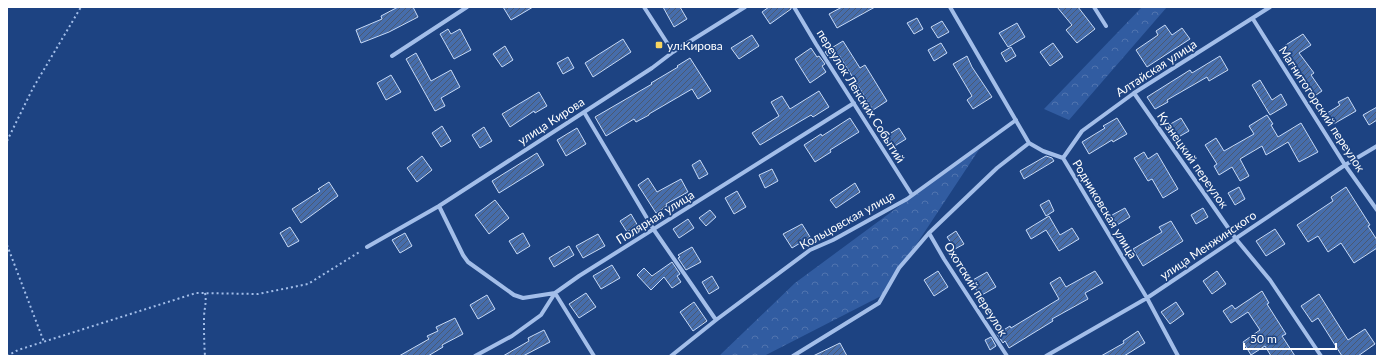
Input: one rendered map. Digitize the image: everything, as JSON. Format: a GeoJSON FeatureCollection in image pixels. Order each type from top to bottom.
{"type":"FeatureCollection","features":[{"type":"Feature","properties":{"kind":"street"},"geometry":{"type":"LineString","coordinates":[[392,56],[467,7]]}},
{"type":"Feature","properties":{"kind":"street"},"geometry":{"type":"LineString","coordinates":[[644,7],[673,52]]}},
{"type":"Feature","properties":{"kind":"street","name":"улица Кирова"},"geometry":{"type":"LineString","coordinates":[[367,248],[439,206],[744,7]]}},
{"type":"Feature","properties":{"kind":"street","name":"переулок Ленских Событий"},"geometry":{"type":"LineString","coordinates":[[794,7],[912,195]]}},
{"type":"Feature","properties":{"kind":"street","name":"Родниковская улица"},"geometry":{"type":"LineString","coordinates":[[950,7],[1030,143],[1043,151],[1063,158],[1147,298],[1178,356]]}},
{"type":"Feature","properties":{"kind":"street"},"geometry":{"type":"LineString","coordinates":[[1094,7],[1106,26]]}},
{"type":"Feature","properties":{"kind":"street","name":"Алтайская улица"},"geometry":{"type":"LineString","coordinates":[[1063,158],[1082,131],[1134,93],[1270,7]]}},
{"type":"Feature","properties":{"kind":"street","name":"Магнитогорский переулок"},"geometry":{"type":"LineString","coordinates":[[1253,19],[1345,165],[1377,210]]}},
{"type":"Feature","properties":{"kind":"street","name":"Кузнецкий переулок"},"geometry":{"type":"LineString","coordinates":[[1134,93],[1236,238],[1270,280],[1320,356]]}},
{"type":"Feature","properties":{"kind":"street","name":"Полярная улица"},"geometry":{"type":"LineString","coordinates":[[475,356],[512,336],[541,315],[555,293],[854,103]]}},
{"type":"Feature","properties":{"kind":"street"},"geometry":{"type":"LineString","coordinates":[[584,112],[654,230],[716,320]]}},
{"type":"Feature","properties":{"kind":"street","name":"Кольцовская улица"},"geometry":{"type":"LineString","coordinates":[[671,356],[716,320],[810,250],[833,240],[912,195],[1016,120]]}},
{"type":"Feature","properties":{"kind":"street"},"geometry":{"type":"LineString","coordinates":[[793,356],[879,303],[899,268],[929,232],[998,168],[1030,143]]}},
{"type":"Feature","properties":{"kind":"street","name":"улица Менжинского"},"geometry":{"type":"LineString","coordinates":[[1046,356],[1147,298],[1345,165],[1377,146]]}},
{"type":"Feature","properties":{"kind":"street"},"geometry":{"type":"LineString","coordinates":[[439,206],[463,255],[468,262],[514,295],[523,298],[555,293],[594,356]]}},
{"type":"Feature","properties":{"kind":"street","name":"Охотский переулок"},"geometry":{"type":"LineString","coordinates":[[929,232],[944,259],[1007,356]]}},
{"type":"Feature","properties":{"kind":"path"},"geometry":{"type":"LineString","coordinates":[[7,140],[33,88],[81,7]]}},
{"type":"Feature","properties":{"kind":"path"},"geometry":{"type":"LineString","coordinates":[[7,245],[44,342]]}},
{"type":"Feature","properties":{"kind":"path"},"geometry":{"type":"LineString","coordinates":[[7,356],[18,350],[196,293],[258,294],[308,284],[367,248]]}},
{"type":"Feature","properties":{"kind":"path"},"geometry":{"type":"LineString","coordinates":[[205,293],[207,301],[204,316],[205,356]]}},
{"type":"Feature","properties":{"kind":"green space"},"geometry":{"type":"Polygon","coordinates":[[[1142,7],[1167,7],[1069,120],[1044,109],[1142,7]]]}},
{"type":"Feature","properties":{"kind":"green space"},"geometry":{"type":"Polygon","coordinates":[[[982,145],[883,295],[764,356],[719,356],[795,283],[982,145]]]}},
{"type":"Feature","properties":{"kind":"building"},"geometry":{"type":"Polygon","coordinates":[[[398,7],[413,7],[418,17],[389,32],[361,43],[356,30],[382,19],[381,16],[398,7]]]}},
{"type":"Feature","properties":{"kind":"building"},"geometry":{"type":"Polygon","coordinates":[[[503,7],[533,7],[511,20],[503,7]]]}},
{"type":"Feature","properties":{"kind":"building"},"geometry":{"type":"Polygon","coordinates":[[[663,7],[680,7],[687,19],[674,27],[663,7]]]}},
{"type":"Feature","properties":{"kind":"building"},"geometry":{"type":"Polygon","coordinates":[[[769,7],[791,7],[791,9],[770,24],[762,12],[769,7]]]}},
{"type":"Feature","properties":{"kind":"building"},"geometry":{"type":"Polygon","coordinates":[[[842,7],[875,7],[837,28],[829,14],[842,7]]]}},
{"type":"Feature","properties":{"kind":"building"},"geometry":{"type":"Polygon","coordinates":[[[1057,7],[1078,7],[1095,29],[1077,43],[1066,30],[1072,25],[1057,7]]]}},
{"type":"Feature","properties":{"kind":"building"},"geometry":{"type":"Polygon","coordinates":[[[917,18],[923,29],[914,34],[907,23],[917,18]]]}},
{"type":"Feature","properties":{"kind":"building"},"geometry":{"type":"Polygon","coordinates":[[[942,21],[949,32],[938,38],[931,27],[942,21]]]}},
{"type":"Feature","properties":{"kind":"building"},"geometry":{"type":"Polygon","coordinates":[[[1017,23],[1025,37],[1008,47],[999,33],[1017,23]]]}},
{"type":"Feature","properties":{"kind":"building"},"geometry":{"type":"Polygon","coordinates":[[[1165,25],[1172,35],[1182,28],[1190,39],[1147,67],[1136,50],[1158,35],[1156,31],[1165,25]]]}},
{"type":"Feature","properties":{"kind":"building"},"geometry":{"type":"Polygon","coordinates":[[[448,29],[451,34],[460,29],[471,50],[454,59],[440,34],[448,29]]]}},
{"type":"Feature","properties":{"kind":"building"},"geometry":{"type":"Polygon","coordinates":[[[1303,34],[1311,45],[1299,53],[1314,73],[1311,75],[1322,91],[1313,97],[1281,48],[1303,34]]]}},
{"type":"Feature","properties":{"kind":"building"},"geometry":{"type":"Polygon","coordinates":[[[752,35],[759,46],[739,59],[731,48],[752,35]]]}},
{"type":"Feature","properties":{"kind":"building"},"geometry":{"type":"Polygon","coordinates":[[[623,39],[631,52],[593,77],[585,63],[623,39]]]}},
{"type":"Feature","properties":{"kind":"building"},"geometry":{"type":"Polygon","coordinates":[[[843,41],[860,68],[865,65],[887,101],[873,110],[839,55],[831,60],[825,52],[843,41]]]}},
{"type":"Feature","properties":{"kind":"building"},"geometry":{"type":"Polygon","coordinates":[[[941,43],[947,53],[934,61],[928,50],[941,43]]]}},
{"type":"Feature","properties":{"kind":"building"},"geometry":{"type":"Polygon","coordinates":[[[1053,43],[1063,57],[1050,66],[1040,52],[1053,43]]]}},
{"type":"Feature","properties":{"kind":"building"},"geometry":{"type":"Polygon","coordinates":[[[505,46],[513,60],[502,67],[493,54],[505,46]]]}},
{"type":"Feature","properties":{"kind":"building"},"geometry":{"type":"Polygon","coordinates":[[[1011,47],[1016,56],[1006,62],[1001,53],[1011,47]]]}},
{"type":"Feature","properties":{"kind":"building"},"geometry":{"type":"Polygon","coordinates":[[[811,48],[817,57],[819,56],[825,64],[822,66],[826,72],[810,83],[795,59],[811,48]]]}},
{"type":"Feature","properties":{"kind":"building"},"geometry":{"type":"Polygon","coordinates":[[[416,53],[431,81],[451,70],[460,87],[441,98],[445,106],[435,111],[406,59],[416,53]]]}},
{"type":"Feature","properties":{"kind":"building"},"geometry":{"type":"Polygon","coordinates":[[[967,56],[972,67],[992,97],[973,109],[967,100],[972,96],[953,64],[967,56]]]}},
{"type":"Feature","properties":{"kind":"building"},"geometry":{"type":"Polygon","coordinates":[[[1220,56],[1228,70],[1209,81],[1207,77],[1167,100],[1168,102],[1155,109],[1147,97],[1190,70],[1192,73],[1220,56]]]}},
{"type":"Feature","properties":{"kind":"building"},"geometry":{"type":"Polygon","coordinates":[[[568,57],[574,68],[563,74],[557,63],[568,57]]]}},
{"type":"Feature","properties":{"kind":"building"},"geometry":{"type":"Polygon","coordinates":[[[690,58],[711,91],[698,99],[692,89],[649,115],[636,122],[634,119],[606,136],[595,117],[652,84],[651,83],[690,58]]]}},
{"type":"Feature","properties":{"kind":"building"},"geometry":{"type":"Polygon","coordinates":[[[391,75],[401,92],[386,100],[377,83],[391,75]]]}},
{"type":"Feature","properties":{"kind":"building"},"geometry":{"type":"Polygon","coordinates":[[[1260,80],[1272,100],[1281,94],[1287,105],[1270,115],[1252,85],[1260,80]]]}},
{"type":"Feature","properties":{"kind":"building"},"geometry":{"type":"Polygon","coordinates":[[[819,91],[829,107],[813,117],[811,115],[760,145],[752,133],[779,116],[771,102],[782,96],[790,109],[819,91]]]}},
{"type":"Feature","properties":{"kind":"building"},"geometry":{"type":"Polygon","coordinates":[[[539,92],[547,106],[535,113],[534,111],[510,127],[502,114],[539,92]]]}},
{"type":"Feature","properties":{"kind":"building"},"geometry":{"type":"Polygon","coordinates":[[[1348,97],[1356,111],[1330,126],[1324,115],[1340,105],[1338,102],[1348,97]]]}},
{"type":"Feature","properties":{"kind":"building"},"geometry":{"type":"Polygon","coordinates":[[[1377,107],[1377,120],[1369,125],[1363,115],[1377,107]]]}},
{"type":"Feature","properties":{"kind":"building"},"geometry":{"type":"Polygon","coordinates":[[[1267,115],[1273,124],[1271,125],[1278,137],[1301,123],[1318,152],[1299,162],[1288,142],[1266,155],[1262,146],[1240,159],[1249,176],[1240,181],[1232,167],[1219,175],[1214,166],[1217,164],[1205,145],[1216,138],[1224,151],[1254,134],[1249,126],[1267,115]]]}},
{"type":"Feature","properties":{"kind":"building"},"geometry":{"type":"Polygon","coordinates":[[[850,118],[859,132],[830,150],[831,152],[815,162],[804,145],[821,134],[822,136],[850,118]]]}},
{"type":"Feature","properties":{"kind":"building"},"geometry":{"type":"Polygon","coordinates":[[[1117,118],[1127,134],[1113,142],[1112,140],[1089,154],[1082,142],[1105,128],[1103,126],[1117,118]]]}},
{"type":"Feature","properties":{"kind":"building"},"geometry":{"type":"Polygon","coordinates":[[[1181,118],[1189,131],[1175,139],[1167,126],[1181,118]]]}},
{"type":"Feature","properties":{"kind":"building"},"geometry":{"type":"Polygon","coordinates":[[[442,126],[451,141],[441,147],[432,133],[442,126]]]}},
{"type":"Feature","properties":{"kind":"building"},"geometry":{"type":"Polygon","coordinates":[[[484,127],[492,141],[480,148],[472,135],[484,127]]]}},
{"type":"Feature","properties":{"kind":"building"},"geometry":{"type":"Polygon","coordinates":[[[577,128],[586,144],[566,156],[557,140],[577,128]]]}},
{"type":"Feature","properties":{"kind":"building"},"geometry":{"type":"Polygon","coordinates":[[[899,128],[906,139],[893,147],[886,136],[899,128]]]}},
{"type":"Feature","properties":{"kind":"building"},"geometry":{"type":"Polygon","coordinates":[[[1144,152],[1148,159],[1157,153],[1178,189],[1163,198],[1152,179],[1148,181],[1134,158],[1144,152]]]}},
{"type":"Feature","properties":{"kind":"building"},"geometry":{"type":"Polygon","coordinates":[[[537,153],[544,165],[499,193],[492,181],[537,153]]]}},
{"type":"Feature","properties":{"kind":"building"},"geometry":{"type":"Polygon","coordinates":[[[422,156],[432,170],[417,182],[407,168],[422,156]]]}},
{"type":"Feature","properties":{"kind":"building"},"geometry":{"type":"Polygon","coordinates":[[[1046,156],[1052,158],[1054,161],[1024,179],[1020,171],[1046,156]]]}},
{"type":"Feature","properties":{"kind":"building"},"geometry":{"type":"Polygon","coordinates":[[[700,160],[708,174],[699,179],[692,165],[700,160]]]}},
{"type":"Feature","properties":{"kind":"building"},"geometry":{"type":"Polygon","coordinates":[[[772,169],[778,181],[765,188],[759,175],[772,169]]]}},
{"type":"Feature","properties":{"kind":"building"},"geometry":{"type":"Polygon","coordinates":[[[648,178],[657,192],[681,179],[688,192],[666,204],[667,206],[656,213],[638,185],[648,178]]]}},
{"type":"Feature","properties":{"kind":"building"},"geometry":{"type":"Polygon","coordinates":[[[329,182],[338,196],[301,223],[292,209],[320,191],[318,189],[329,182]]]}},
{"type":"Feature","properties":{"kind":"building"},"geometry":{"type":"Polygon","coordinates":[[[855,183],[860,192],[836,208],[830,200],[855,183]]]}},
{"type":"Feature","properties":{"kind":"building"},"geometry":{"type":"Polygon","coordinates":[[[1239,187],[1245,199],[1235,205],[1228,193],[1239,187]]]}},
{"type":"Feature","properties":{"kind":"building"},"geometry":{"type":"Polygon","coordinates":[[[1346,187],[1370,225],[1368,226],[1377,240],[1377,248],[1354,263],[1341,243],[1328,252],[1318,236],[1308,242],[1297,225],[1333,201],[1331,197],[1346,187]]]}},
{"type":"Feature","properties":{"kind":"building"},"geometry":{"type":"Polygon","coordinates":[[[737,191],[746,207],[734,214],[725,198],[737,191]]]}},
{"type":"Feature","properties":{"kind":"building"},"geometry":{"type":"Polygon","coordinates":[[[495,200],[509,218],[489,234],[475,215],[495,200]]]}},
{"type":"Feature","properties":{"kind":"building"},"geometry":{"type":"Polygon","coordinates":[[[1049,200],[1054,211],[1046,216],[1040,205],[1049,200]]]}},
{"type":"Feature","properties":{"kind":"building"},"geometry":{"type":"Polygon","coordinates":[[[1125,208],[1130,217],[1117,225],[1112,215],[1125,208]]]}},
{"type":"Feature","properties":{"kind":"building"},"geometry":{"type":"Polygon","coordinates":[[[1203,208],[1208,217],[1196,224],[1191,215],[1203,208]]]}},
{"type":"Feature","properties":{"kind":"building"},"geometry":{"type":"Polygon","coordinates":[[[710,210],[716,217],[706,226],[699,218],[710,210]]]}},
{"type":"Feature","properties":{"kind":"building"},"geometry":{"type":"Polygon","coordinates":[[[631,214],[638,226],[627,232],[620,221],[631,214]]]}},
{"type":"Feature","properties":{"kind":"building"},"geometry":{"type":"Polygon","coordinates":[[[1049,216],[1060,235],[1072,228],[1079,239],[1059,251],[1046,230],[1031,239],[1026,230],[1049,216]]]}},
{"type":"Feature","properties":{"kind":"building"},"geometry":{"type":"Polygon","coordinates":[[[688,219],[694,228],[679,238],[673,229],[688,219]]]}},
{"type":"Feature","properties":{"kind":"building"},"geometry":{"type":"Polygon","coordinates":[[[1171,221],[1183,241],[1143,266],[1133,249],[1162,232],[1159,227],[1171,221]]]}},
{"type":"Feature","properties":{"kind":"building"},"geometry":{"type":"Polygon","coordinates":[[[802,224],[810,237],[792,248],[783,234],[802,224]]]}},
{"type":"Feature","properties":{"kind":"building"},"geometry":{"type":"Polygon","coordinates":[[[290,227],[299,241],[288,247],[280,233],[290,227]]]}},
{"type":"Feature","properties":{"kind":"building"},"geometry":{"type":"Polygon","coordinates":[[[1275,229],[1285,244],[1266,256],[1256,241],[1275,229]]]}},
{"type":"Feature","properties":{"kind":"building"},"geometry":{"type":"Polygon","coordinates":[[[956,231],[964,244],[955,249],[947,237],[956,231]]]}},
{"type":"Feature","properties":{"kind":"building"},"geometry":{"type":"Polygon","coordinates":[[[405,233],[412,246],[400,253],[392,240],[405,233]]]}},
{"type":"Feature","properties":{"kind":"building"},"geometry":{"type":"Polygon","coordinates":[[[523,233],[530,246],[517,254],[509,241],[523,233]]]}},
{"type":"Feature","properties":{"kind":"building"},"geometry":{"type":"Polygon","coordinates":[[[598,234],[605,246],[583,258],[576,246],[598,234]]]}},
{"type":"Feature","properties":{"kind":"building"},"geometry":{"type":"Polygon","coordinates":[[[569,246],[574,255],[554,267],[549,258],[569,246]]]}},
{"type":"Feature","properties":{"kind":"building"},"geometry":{"type":"Polygon","coordinates":[[[692,247],[701,262],[686,270],[678,258],[680,257],[678,255],[692,247]]]}},
{"type":"Feature","properties":{"kind":"building"},"geometry":{"type":"Polygon","coordinates":[[[672,262],[680,274],[677,276],[681,282],[672,288],[664,277],[651,290],[637,275],[644,268],[652,276],[672,262]]]}},
{"type":"Feature","properties":{"kind":"building"},"geometry":{"type":"Polygon","coordinates":[[[612,265],[620,278],[601,289],[593,276],[612,265]]]}},
{"type":"Feature","properties":{"kind":"building"},"geometry":{"type":"Polygon","coordinates":[[[938,271],[948,287],[934,296],[924,280],[938,271]]]}},
{"type":"Feature","properties":{"kind":"building"},"geometry":{"type":"Polygon","coordinates":[[[1095,271],[1103,283],[1085,293],[1088,299],[1052,319],[1053,321],[1009,348],[1005,341],[1003,343],[997,334],[1010,326],[1011,328],[1059,299],[1050,283],[1060,277],[1066,287],[1095,271]]]}},
{"type":"Feature","properties":{"kind":"building"},"geometry":{"type":"Polygon","coordinates":[[[1217,271],[1226,284],[1212,294],[1203,281],[1217,271]]]}},
{"type":"Feature","properties":{"kind":"building"},"geometry":{"type":"Polygon","coordinates":[[[987,272],[996,287],[980,296],[971,281],[987,272]]]}},
{"type":"Feature","properties":{"kind":"building"},"geometry":{"type":"Polygon","coordinates":[[[712,276],[719,288],[709,294],[702,282],[712,276]]]}},
{"type":"Feature","properties":{"kind":"building"},"geometry":{"type":"Polygon","coordinates":[[[1262,291],[1269,303],[1267,304],[1286,334],[1282,336],[1295,356],[1271,356],[1265,346],[1251,355],[1243,342],[1260,330],[1248,312],[1231,323],[1223,311],[1232,305],[1235,309],[1262,291]]]}},
{"type":"Feature","properties":{"kind":"building"},"geometry":{"type":"Polygon","coordinates":[[[586,293],[596,307],[579,318],[569,304],[586,293]]]}},
{"type":"Feature","properties":{"kind":"building"},"geometry":{"type":"Polygon","coordinates":[[[1319,294],[1348,340],[1365,329],[1375,344],[1358,356],[1342,356],[1318,318],[1312,322],[1301,306],[1319,294]]]}},
{"type":"Feature","properties":{"kind":"building"},"geometry":{"type":"Polygon","coordinates":[[[487,295],[495,309],[478,319],[470,305],[487,295]]]}},
{"type":"Feature","properties":{"kind":"building"},"geometry":{"type":"Polygon","coordinates":[[[694,302],[707,321],[693,331],[680,312],[694,302]]]}},
{"type":"Feature","properties":{"kind":"building"},"geometry":{"type":"Polygon","coordinates":[[[1176,302],[1184,314],[1170,324],[1161,312],[1176,302]]]}},
{"type":"Feature","properties":{"kind":"building"},"geometry":{"type":"Polygon","coordinates":[[[455,318],[463,334],[442,345],[443,347],[428,356],[399,356],[429,339],[427,336],[438,331],[436,327],[455,318]]]}},
{"type":"Feature","properties":{"kind":"building"},"geometry":{"type":"Polygon","coordinates":[[[544,330],[550,342],[523,356],[503,356],[529,341],[528,338],[544,330]]]}},
{"type":"Feature","properties":{"kind":"building"},"geometry":{"type":"Polygon","coordinates":[[[1138,331],[1145,343],[1124,356],[1101,356],[1124,343],[1123,341],[1138,331]]]}},
{"type":"Feature","properties":{"kind":"building"},"geometry":{"type":"Polygon","coordinates":[[[991,337],[996,346],[990,350],[985,340],[991,337]]]}},
{"type":"Feature","properties":{"kind":"building"},"geometry":{"type":"Polygon","coordinates":[[[840,343],[847,356],[813,356],[840,343]]]}},
{"type":"Feature","properties":{"kind":"place","name":"ул.Кирова"},"geometry":{"type":"Point","coordinates":[659,45]}}]}
